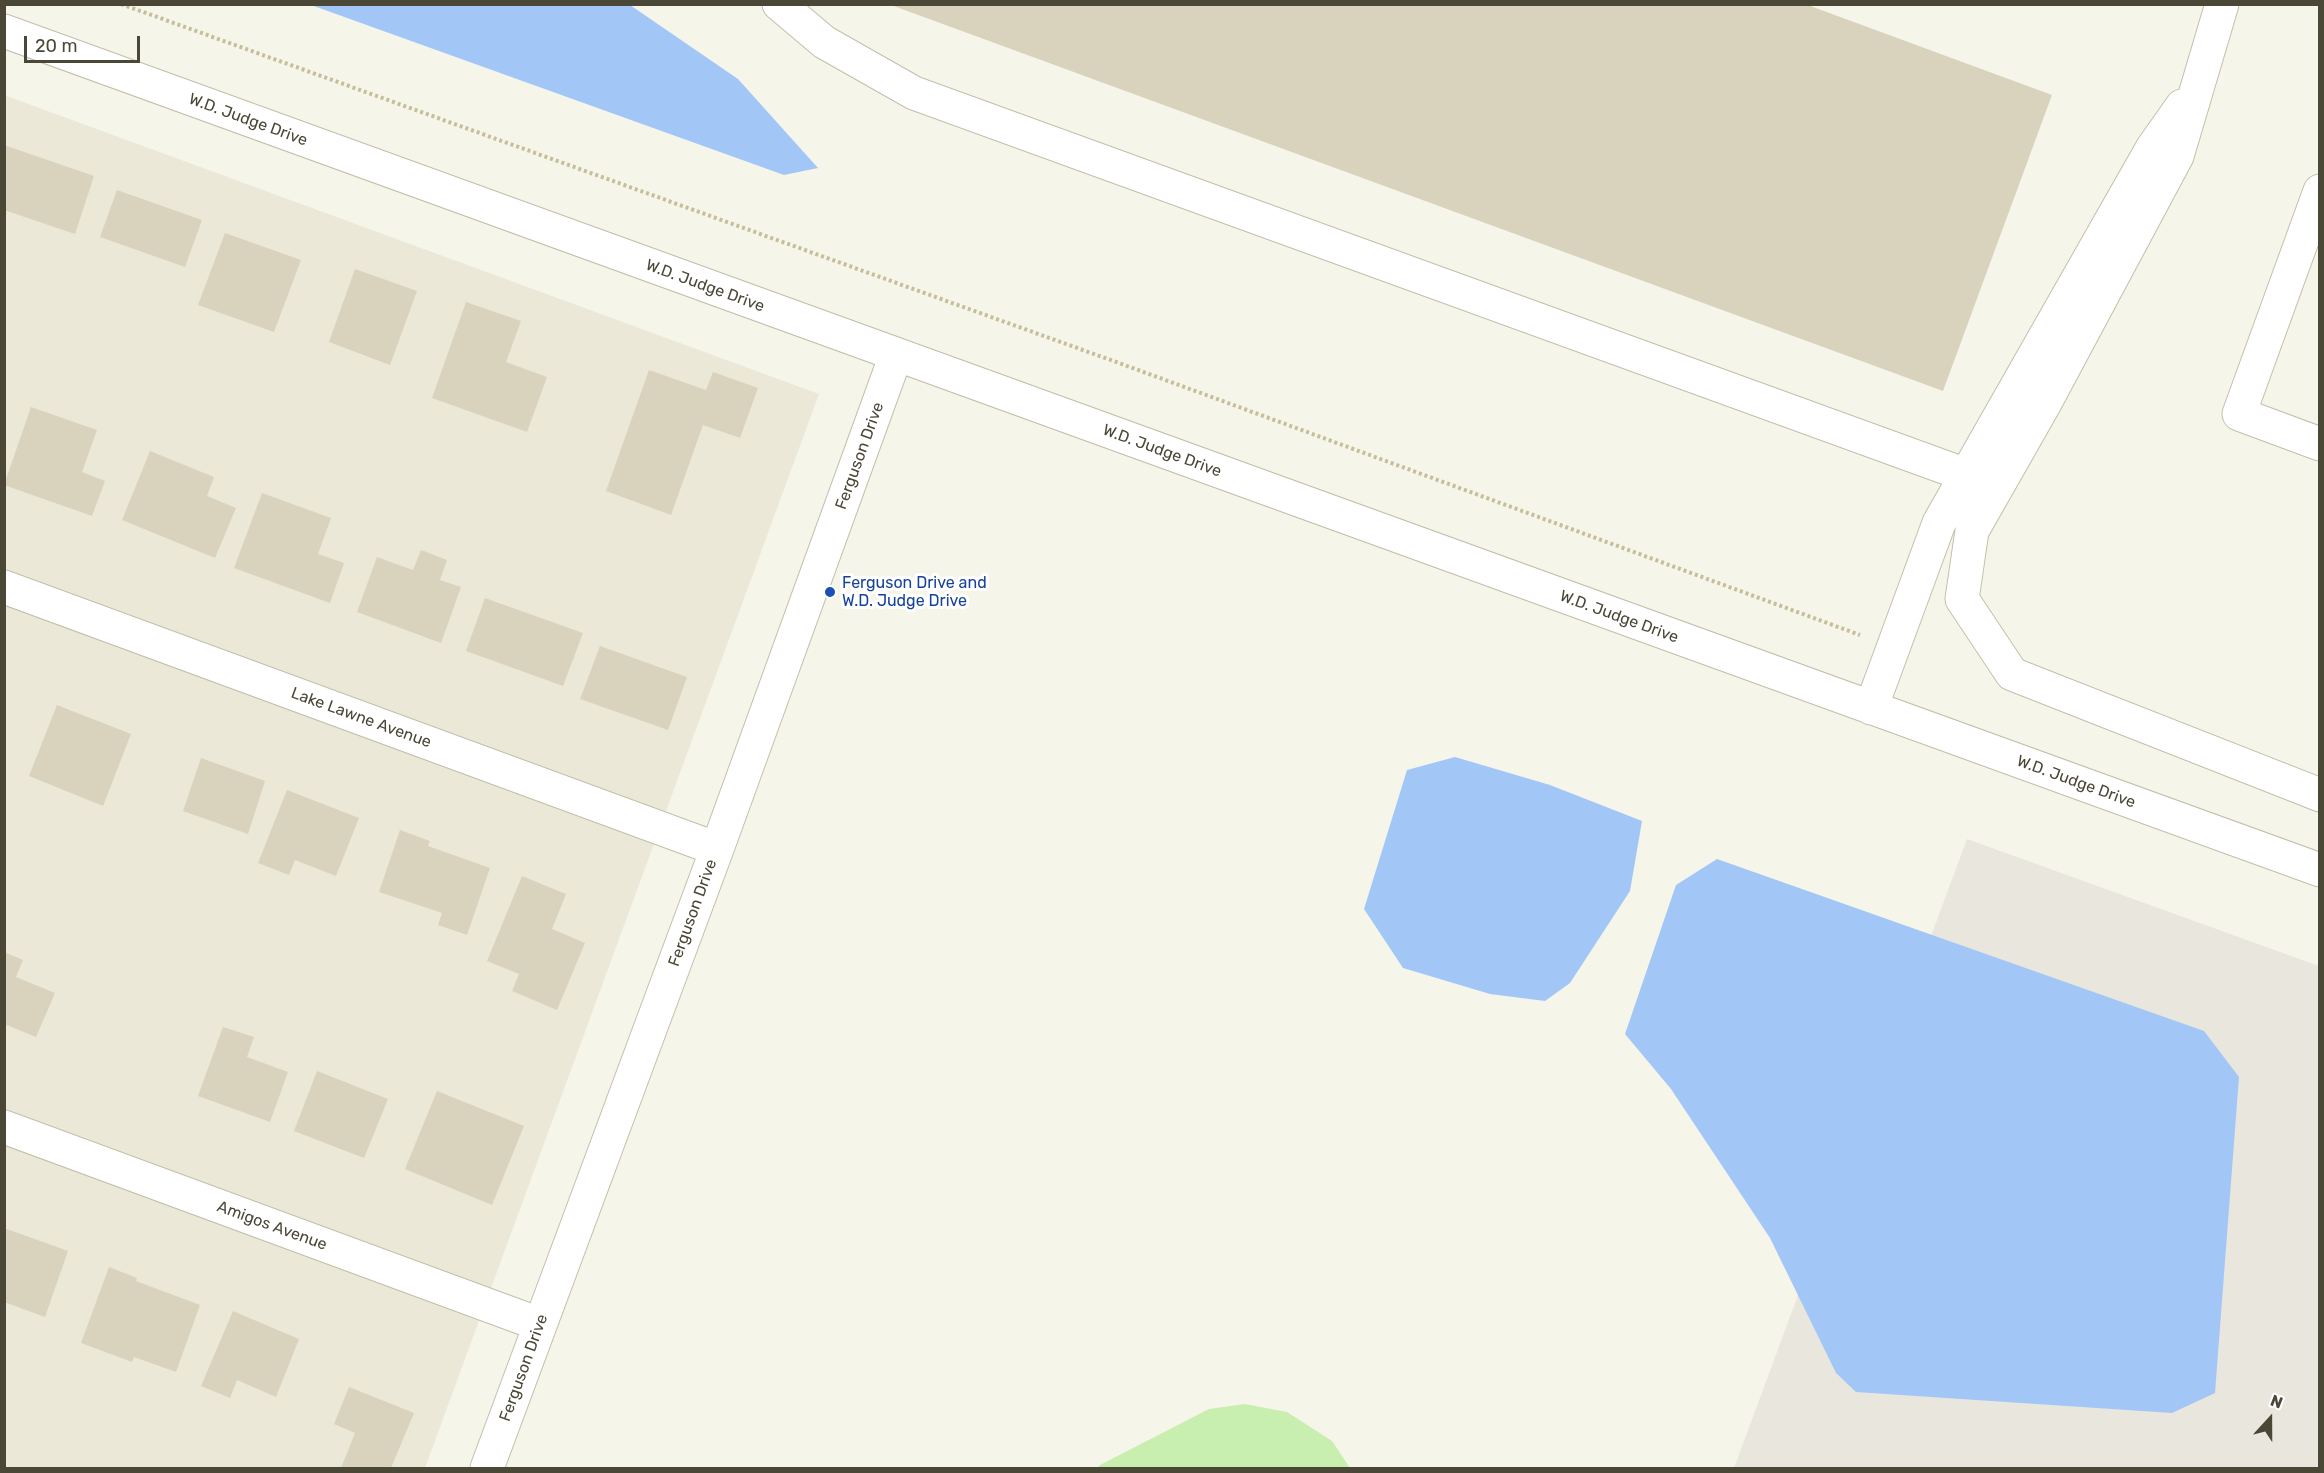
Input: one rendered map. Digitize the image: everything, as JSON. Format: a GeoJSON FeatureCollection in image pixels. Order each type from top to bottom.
{"type":"FeatureCollection","features":[{"type":"Feature","properties":{"kind":"street"},"geometry":{"type":"LineString","coordinates":[[779,4],[824,42],[914,93],[1966,475]]}},
{"type":"Feature","properties":{"kind":"street"},"geometry":{"type":"LineString","coordinates":[[2222,4],[2176,156],[2046,401],[1972,531],[1962,599],[2012,674],[2319,795]]}},
{"type":"Feature","properties":{"kind":"street","name":"W.D. Judge Drive"},"geometry":{"type":"LineString","coordinates":[[4,31],[2319,870]]}},
{"type":"Feature","properties":{"kind":"street"},"geometry":{"type":"LineString","coordinates":[[1871,708],[1939,523],[2152,147],[2196,87]]}},
{"type":"Feature","properties":{"kind":"street"},"geometry":{"type":"LineString","coordinates":[[2319,191],[2239,414],[2319,444]]}},
{"type":"Feature","properties":{"kind":"street","name":"Ferguson Drive"},"geometry":{"type":"LineString","coordinates":[[487,1468],[717,849],[896,355]]}},
{"type":"Feature","properties":{"kind":"street","name":"Lake Lawne Avenue"},"geometry":{"type":"LineString","coordinates":[[4,587],[717,849]]}},
{"type":"Feature","properties":{"kind":"street","name":"Amigos Avenue"},"geometry":{"type":"LineString","coordinates":[[4,1127],[540,1324]]}},
{"type":"Feature","properties":{"kind":"path"},"geometry":{"type":"LineString","coordinates":[[121,4],[1119,363],[1867,637]]}},
{"type":"Feature","properties":{"kind":"shaded area"},"geometry":{"type":"Polygon","coordinates":[[[4,95],[819,394],[425,1468],[5,1468],[4,95]]]}},
{"type":"Feature","properties":{"kind":"shaded area"},"geometry":{"type":"Polygon","coordinates":[[[1967,839],[2319,966],[2319,1468],[1734,1468],[1967,839]]]}},
{"type":"Feature","properties":{"kind":"green space"},"geometry":{"type":"Polygon","coordinates":[[[1245,1404],[1287,1412],[1332,1441],[1350,1468],[1097,1468],[1209,1409],[1245,1404]]]}},
{"type":"Feature","properties":{"kind":"water"},"geometry":{"type":"Polygon","coordinates":[[[311,5],[630,5],[738,79],[818,168],[784,175],[311,5]]]}},
{"type":"Feature","properties":{"kind":"water"},"geometry":{"type":"Polygon","coordinates":[[[1455,757],[1550,785],[1642,821],[1630,891],[1570,983],[1545,1001],[1490,994],[1403,968],[1364,909],[1407,770],[1455,757]]]}},
{"type":"Feature","properties":{"kind":"water"},"geometry":{"type":"Polygon","coordinates":[[[1717,859],[2204,1031],[2239,1077],[2215,1393],[2172,1413],[1856,1392],[1836,1373],[1770,1238],[1671,1089],[1625,1034],[1676,885],[1717,859]]]}},
{"type":"Feature","properties":{"kind":"building"},"geometry":{"type":"Polygon","coordinates":[[[1805,4],[2052,95],[1943,391],[891,5],[1805,4]]]}},
{"type":"Feature","properties":{"kind":"building"},"geometry":{"type":"Polygon","coordinates":[[[4,145],[94,176],[75,234],[4,210],[4,145]]]}},
{"type":"Feature","properties":{"kind":"building"},"geometry":{"type":"Polygon","coordinates":[[[117,190],[202,220],[185,267],[100,237],[117,190]]]}},
{"type":"Feature","properties":{"kind":"building"},"geometry":{"type":"Polygon","coordinates":[[[225,233],[301,260],[274,332],[198,305],[225,233]]]}},
{"type":"Feature","properties":{"kind":"building"},"geometry":{"type":"Polygon","coordinates":[[[355,269],[417,291],[390,365],[329,342],[355,269]]]}},
{"type":"Feature","properties":{"kind":"building"},"geometry":{"type":"Polygon","coordinates":[[[466,302],[521,321],[506,362],[547,377],[527,432],[432,398],[466,302]]]}},
{"type":"Feature","properties":{"kind":"building"},"geometry":{"type":"Polygon","coordinates":[[[649,370],[706,390],[713,372],[758,388],[740,438],[703,425],[671,515],[606,491],[649,370]]]}},
{"type":"Feature","properties":{"kind":"building"},"geometry":{"type":"Polygon","coordinates":[[[31,407],[97,430],[82,472],[105,481],[92,516],[4,485],[31,407]]]}},
{"type":"Feature","properties":{"kind":"building"},"geometry":{"type":"Polygon","coordinates":[[[150,451],[214,477],[207,496],[236,508],[215,558],[122,520],[150,451]]]}},
{"type":"Feature","properties":{"kind":"building"},"geometry":{"type":"Polygon","coordinates":[[[262,493],[331,518],[318,554],[344,563],[330,603],[234,568],[262,493]]]}},
{"type":"Feature","properties":{"kind":"building"},"geometry":{"type":"Polygon","coordinates":[[[421,550],[447,560],[440,580],[461,587],[441,643],[357,612],[377,557],[413,570],[421,550]]]}},
{"type":"Feature","properties":{"kind":"building"},"geometry":{"type":"Polygon","coordinates":[[[485,598],[583,633],[563,686],[466,651],[485,598]]]}},
{"type":"Feature","properties":{"kind":"building"},"geometry":{"type":"Polygon","coordinates":[[[600,646],[687,677],[668,730],[580,699],[600,646]]]}},
{"type":"Feature","properties":{"kind":"building"},"geometry":{"type":"Polygon","coordinates":[[[57,705],[131,734],[103,806],[29,776],[57,705]]]}},
{"type":"Feature","properties":{"kind":"building"},"geometry":{"type":"Polygon","coordinates":[[[201,758],[265,781],[248,834],[183,811],[201,758]]]}},
{"type":"Feature","properties":{"kind":"building"},"geometry":{"type":"Polygon","coordinates":[[[287,790],[359,818],[336,876],[295,860],[289,875],[258,863],[287,790]]]}},
{"type":"Feature","properties":{"kind":"building"},"geometry":{"type":"Polygon","coordinates":[[[400,830],[430,841],[428,846],[490,868],[467,935],[438,925],[442,913],[379,892],[400,830]]]}},
{"type":"Feature","properties":{"kind":"building"},"geometry":{"type":"Polygon","coordinates":[[[522,876],[566,894],[552,929],[585,943],[557,1010],[512,991],[519,974],[487,961],[522,876]]]}},
{"type":"Feature","properties":{"kind":"building"},"geometry":{"type":"Polygon","coordinates":[[[4,952],[23,960],[16,977],[55,993],[36,1037],[4,1024],[4,952]]]}},
{"type":"Feature","properties":{"kind":"building"},"geometry":{"type":"Polygon","coordinates":[[[223,1027],[254,1037],[247,1057],[288,1072],[270,1122],[198,1096],[223,1027]]]}},
{"type":"Feature","properties":{"kind":"building"},"geometry":{"type":"Polygon","coordinates":[[[317,1071],[388,1099],[364,1158],[294,1131],[317,1071]]]}},
{"type":"Feature","properties":{"kind":"building"},"geometry":{"type":"Polygon","coordinates":[[[437,1091],[524,1126],[492,1205],[405,1169],[437,1091]]]}},
{"type":"Feature","properties":{"kind":"building"},"geometry":{"type":"Polygon","coordinates":[[[4,1228],[68,1251],[45,1317],[4,1302],[4,1228]]]}},
{"type":"Feature","properties":{"kind":"building"},"geometry":{"type":"Polygon","coordinates":[[[109,1267],[137,1278],[136,1281],[200,1305],[176,1372],[134,1357],[132,1362],[81,1343],[109,1267]]]}},
{"type":"Feature","properties":{"kind":"building"},"geometry":{"type":"Polygon","coordinates":[[[233,1311],[299,1339],[276,1397],[237,1380],[230,1398],[201,1386],[233,1311]]]}},
{"type":"Feature","properties":{"kind":"building"},"geometry":{"type":"Polygon","coordinates":[[[349,1387],[414,1413],[391,1468],[341,1468],[355,1433],[334,1424],[349,1387]]]}},
{"type":"Feature","properties":{"kind":"place","name":"Ferguson Drive and W.D. Judge Drive"},"geometry":{"type":"Point","coordinates":[830,592]}}]}
